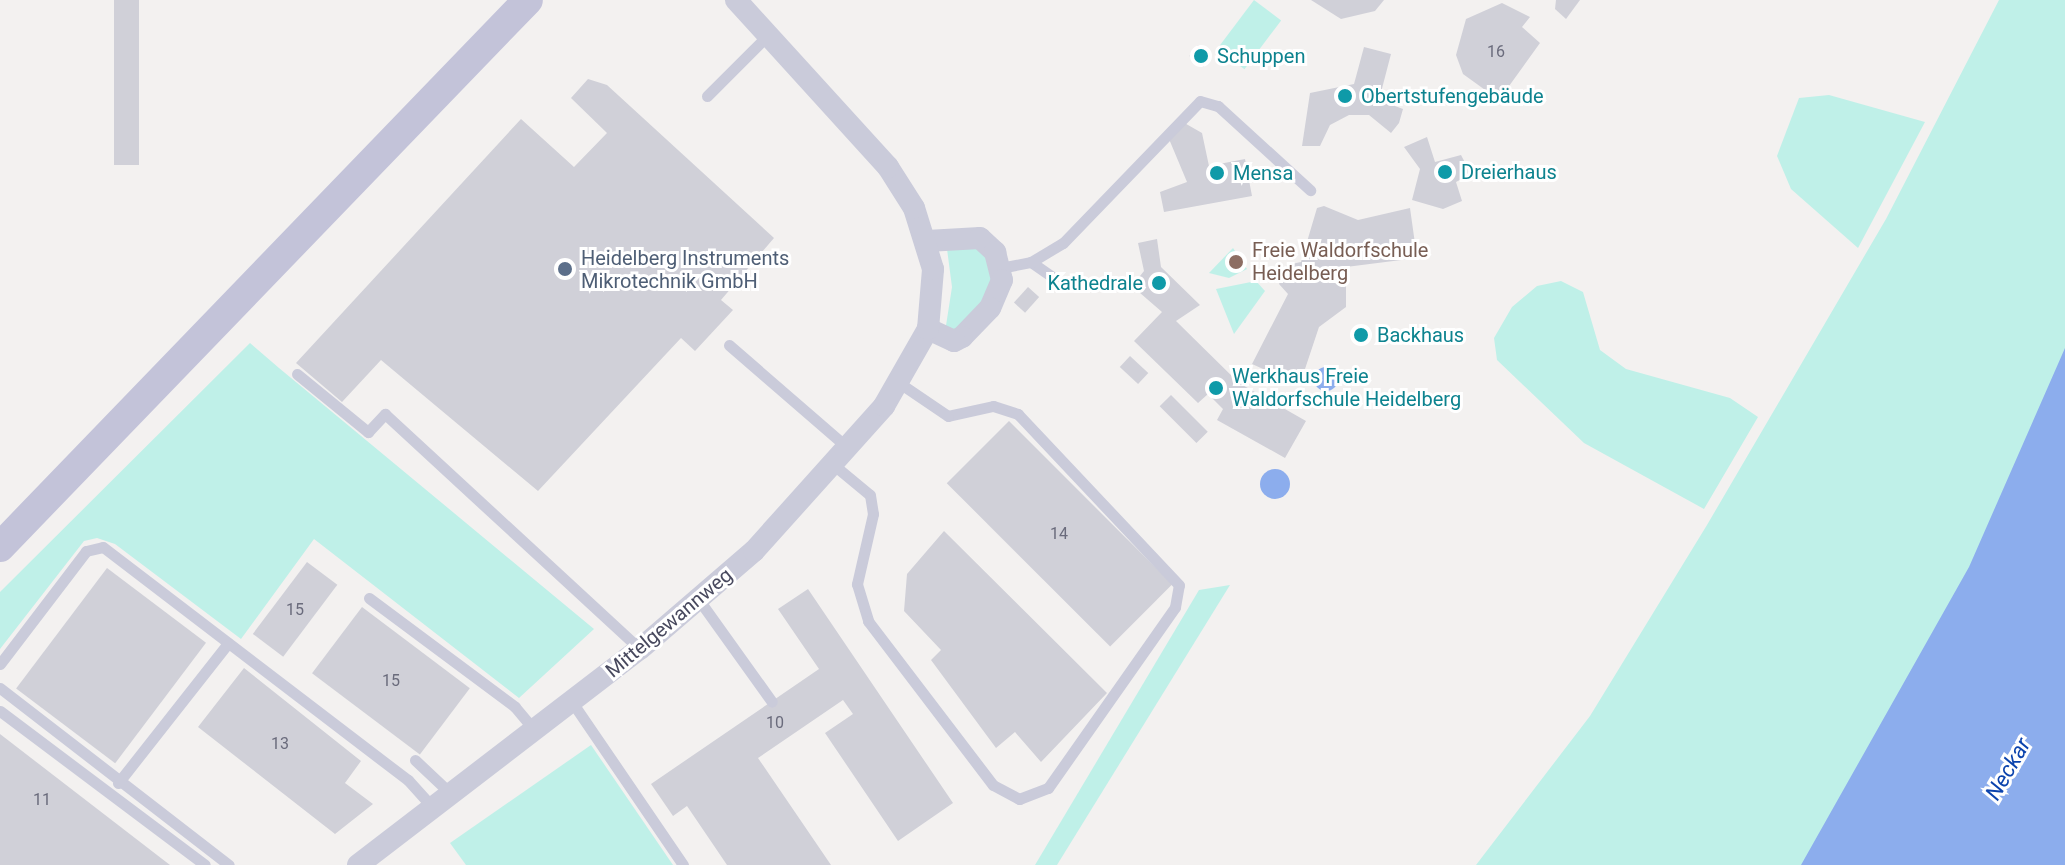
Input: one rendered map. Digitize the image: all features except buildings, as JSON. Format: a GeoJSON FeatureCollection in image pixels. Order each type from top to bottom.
{"type":"FeatureCollection","features":[{"type":"Feature","properties":{"kind":"main road"},"geometry":{"type":"LineString","coordinates":[[4,540],[528,0]]}},
{"type":"Feature","properties":{"kind":"street","name":"Mittelgewannweg"},"geometry":{"type":"LineString","coordinates":[[358,865],[572,702],[699,600],[842,458],[901,384],[928,329],[935,291],[927,241],[888,167],[736,0]]}},
{"type":"Feature","properties":{"kind":"street"},"geometry":{"type":"LineString","coordinates":[[927,241],[980,238],[1000,268],[996,297],[962,337],[954,341],[928,329]]}},
{"type":"Feature","properties":{"kind":"lane"},"geometry":{"type":"LineString","coordinates":[[707,96],[768,35]]}},
{"type":"Feature","properties":{"kind":"lane"},"geometry":{"type":"LineString","coordinates":[[1000,268],[1031,262],[1063,243],[1200,101],[1218,106],[1310,190]]}},
{"type":"Feature","properties":{"kind":"lane"},"geometry":{"type":"LineString","coordinates":[[1031,262],[1054,278]]}},
{"type":"Feature","properties":{"kind":"lane"},"geometry":{"type":"LineString","coordinates":[[729,345],[842,458],[870,495],[873,514],[857,584],[868,621],[993,785],[1019,799],[1048,788],[1175,607],[1179,585],[1018,414],[993,406],[948,416],[901,384]]}},
{"type":"Feature","properties":{"kind":"lane"},"geometry":{"type":"LineString","coordinates":[[297,374],[368,432],[385,414],[640,649]]}},
{"type":"Feature","properties":{"kind":"lane"},"geometry":{"type":"LineString","coordinates":[[0,664],[86,551],[103,547],[408,780],[433,808]]}},
{"type":"Feature","properties":{"kind":"lane"},"geometry":{"type":"LineString","coordinates":[[369,598],[515,707],[534,730]]}},
{"type":"Feature","properties":{"kind":"lane"},"geometry":{"type":"LineString","coordinates":[[699,600],[772,702]]}},
{"type":"Feature","properties":{"kind":"lane"},"geometry":{"type":"LineString","coordinates":[[118,783],[228,643]]}},
{"type":"Feature","properties":{"kind":"lane"},"geometry":{"type":"LineString","coordinates":[[0,688],[118,783],[229,865]]}},
{"type":"Feature","properties":{"kind":"lane"},"geometry":{"type":"LineString","coordinates":[[572,702],[683,865]]}},
{"type":"Feature","properties":{"kind":"lane"},"geometry":{"type":"LineString","coordinates":[[0,711],[205,865]]}},
{"type":"Feature","properties":{"kind":"lane"},"geometry":{"type":"LineString","coordinates":[[415,760],[451,794]]}},
{"type":"Feature","properties":{"kind":"shaded area"},"geometry":{"type":"Polygon","coordinates":[[[1254,0],[1281,20],[1244,69],[1217,49],[1254,0]]]}},
{"type":"Feature","properties":{"kind":"shaded area"},"geometry":{"type":"Polygon","coordinates":[[[1999,0],[2065,0],[2065,649],[1937,865],[1476,865],[1590,716],[1707,525],[1886,219],[1999,0]]]}},
{"type":"Feature","properties":{"kind":"shaded area"},"geometry":{"type":"Polygon","coordinates":[[[1829,95],[1925,122],[1858,248],[1791,189],[1777,156],[1799,98],[1829,95]]]}},
{"type":"Feature","properties":{"kind":"shaded area"},"geometry":{"type":"Polygon","coordinates":[[[971,245],[991,256],[992,291],[955,334],[945,332],[952,287],[947,249],[971,245]]]}},
{"type":"Feature","properties":{"kind":"shaded area"},"geometry":{"type":"Polygon","coordinates":[[[1233,248],[1247,269],[1229,278],[1209,273],[1233,248]]]}},
{"type":"Feature","properties":{"kind":"shaded area"},"geometry":{"type":"Polygon","coordinates":[[[1256,281],[1265,291],[1234,334],[1216,289],[1256,281]]]}},
{"type":"Feature","properties":{"kind":"shaded area"},"geometry":{"type":"Polygon","coordinates":[[[1561,281],[1583,292],[1600,350],[1626,369],[1730,398],[1758,417],[1704,509],[1584,443],[1497,360],[1494,338],[1512,307],[1537,286],[1561,281]]]}},
{"type":"Feature","properties":{"kind":"shaded area"},"geometry":{"type":"Polygon","coordinates":[[[250,343],[594,629],[519,698],[314,539],[241,639],[115,544],[97,538],[84,541],[0,649],[0,592],[250,343]]]}},
{"type":"Feature","properties":{"kind":"shaded area"},"geometry":{"type":"Polygon","coordinates":[[[1230,585],[1057,865],[1035,865],[1199,590],[1230,585]]]}},
{"type":"Feature","properties":{"kind":"shaded area"},"geometry":{"type":"Polygon","coordinates":[[[591,745],[673,865],[466,865],[450,843],[591,745]]]}},
{"type":"Feature","properties":{"kind":"water","name":"Neckar"},"geometry":{"type":"Polygon","coordinates":[[[2065,348],[2065,865],[1801,865],[1969,567],[2065,348]]]}},
{"type":"Feature","properties":{"kind":"water"},"geometry":{"type":"Polygon","coordinates":[[[1326,367],[1335,370],[1338,379],[1335,388],[1326,391],[1317,388],[1314,379],[1317,370],[1326,367]]]}},
{"type":"Feature","properties":{"kind":"water"},"geometry":{"type":"Polygon","coordinates":[[[1275,469],[1285,474],[1290,484],[1285,494],[1275,499],[1265,494],[1260,484],[1265,474],[1275,469]]]}},
{"type":"Feature","properties":{"kind":"place","name":"Schuppen"},"geometry":{"type":"Point","coordinates":[1201,56]}},
{"type":"Feature","properties":{"kind":"place","name":"Obertstufengebäude"},"geometry":{"type":"Point","coordinates":[1345,96]}},
{"type":"Feature","properties":{"kind":"place","name":"Dreierhaus"},"geometry":{"type":"Point","coordinates":[1445,172]}},
{"type":"Feature","properties":{"kind":"place","name":"Mensa"},"geometry":{"type":"Point","coordinates":[1217,173]}},
{"type":"Feature","properties":{"kind":"place","name":"Freie Waldorfschule Heidelberg"},"geometry":{"type":"Point","coordinates":[1236,262]}},
{"type":"Feature","properties":{"kind":"place","name":"Heidelberg Instruments Mikrotechnik GmbH"},"geometry":{"type":"Point","coordinates":[565,269]}},
{"type":"Feature","properties":{"kind":"place","name":"Kathedrale"},"geometry":{"type":"Point","coordinates":[1159,283]}},
{"type":"Feature","properties":{"kind":"place","name":"Backhaus"},"geometry":{"type":"Point","coordinates":[1361,335]}},
{"type":"Feature","properties":{"kind":"place","name":"Werkhaus Freie Waldorfschule Heidelberg"},"geometry":{"type":"Point","coordinates":[1216,388]}}]}
